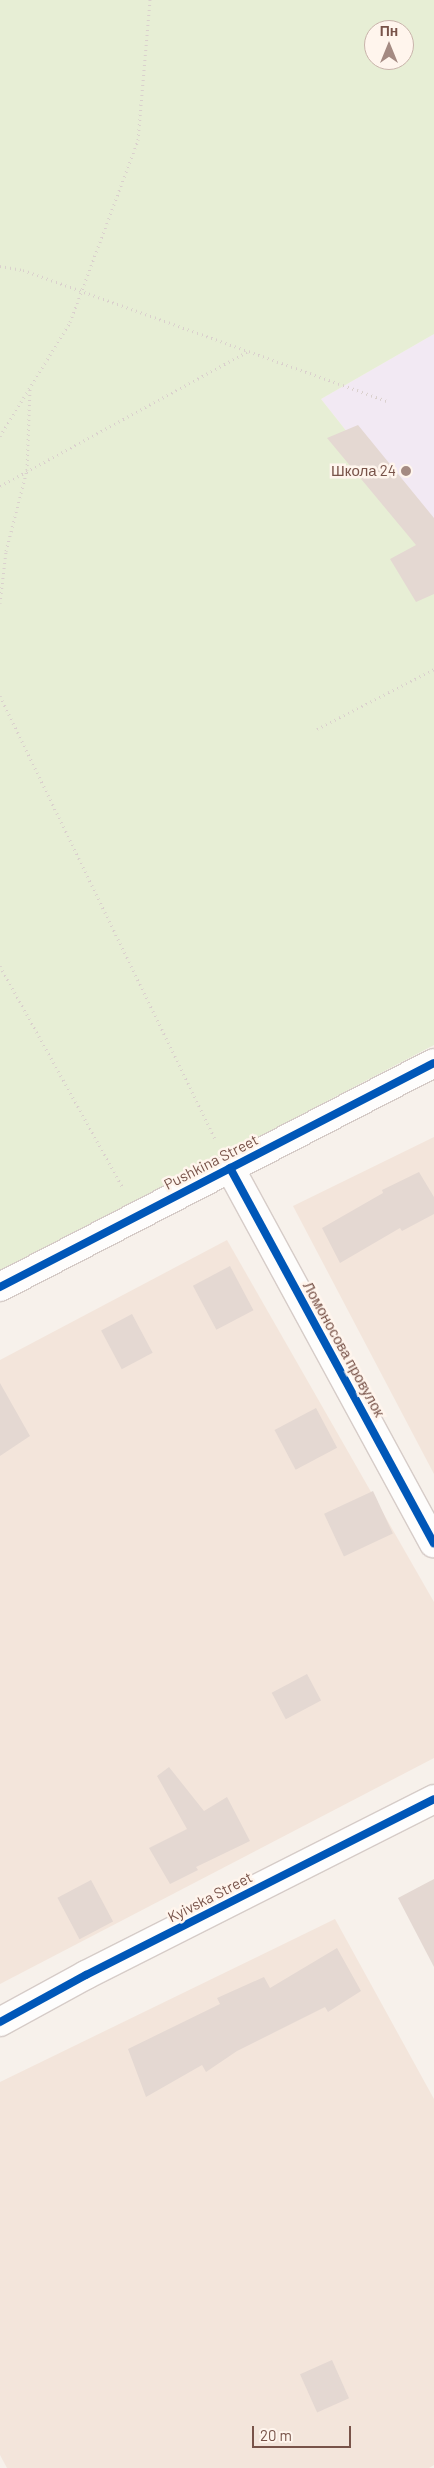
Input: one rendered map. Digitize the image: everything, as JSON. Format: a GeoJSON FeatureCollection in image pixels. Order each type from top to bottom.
{"type":"FeatureCollection","features":[{"type":"Feature","properties":{"kind":"street","name":"Pushkina Street"},"geometry":{"type":"LineString","coordinates":[[0,1287],[434,1063]]}},
{"type":"Feature","properties":{"kind":"street","name":"Ломоносова провулок"},"geometry":{"type":"LineString","coordinates":[[230,1168],[434,1543]]}},
{"type":"Feature","properties":{"kind":"street","name":"Kyivska Street"},"geometry":{"type":"LineString","coordinates":[[0,2022],[86,1975],[434,1799]]}},
{"type":"Feature","properties":{"kind":"path"},"geometry":{"type":"LineString","coordinates":[[0,436],[70,322],[138,140],[150,0]]}},
{"type":"Feature","properties":{"kind":"path"},"geometry":{"type":"LineString","coordinates":[[0,266],[23,270],[389,402]]}},
{"type":"Feature","properties":{"kind":"path"},"geometry":{"type":"LineString","coordinates":[[0,486],[247,352]]}},
{"type":"Feature","properties":{"kind":"path"},"geometry":{"type":"LineString","coordinates":[[0,603],[6,550],[27,470],[30,388]]}},
{"type":"Feature","properties":{"kind":"path"},"geometry":{"type":"LineString","coordinates":[[317,728],[434,669]]}},
{"type":"Feature","properties":{"kind":"path"},"geometry":{"type":"LineString","coordinates":[[0,696],[230,1168]]}},
{"type":"Feature","properties":{"kind":"path"},"geometry":{"type":"LineString","coordinates":[[0,966],[138,1215]]}},
{"type":"Feature","properties":{"kind":"shaded area","name":"Школа 24"},"geometry":{"type":"Polygon","coordinates":[[[434,334],[434,542],[321,399],[434,334]]]}},
{"type":"Feature","properties":{"kind":"shaded area"},"geometry":{"type":"Polygon","coordinates":[[[434,1137],[434,1474],[293,1206],[434,1137]]]}},
{"type":"Feature","properties":{"kind":"shaded area"},"geometry":{"type":"Polygon","coordinates":[[[227,1240],[434,1602],[434,1758],[0,1984],[0,1360],[227,1240]]]}},
{"type":"Feature","properties":{"kind":"shaded area"},"geometry":{"type":"Polygon","coordinates":[[[335,1919],[434,2099],[434,2465],[429,2468],[7,2468],[0,2455],[0,2082],[335,1919]]]}},
{"type":"Feature","properties":{"kind":"green space"},"geometry":{"type":"Polygon","coordinates":[[[0,0],[434,0],[434,334],[321,399],[434,542],[434,1045],[0,1272],[0,0]]]}},
{"type":"Feature","properties":{"kind":"building"},"geometry":{"type":"Polygon","coordinates":[[[358,425],[434,518],[434,594],[416,602],[390,559],[416,545],[327,438],[358,425]]]}},
{"type":"Feature","properties":{"kind":"building"},"geometry":{"type":"Polygon","coordinates":[[[419,1172],[434,1197],[434,1214],[402,1231],[400,1228],[340,1263],[322,1228],[383,1193],[382,1190],[419,1172]]]}},
{"type":"Feature","properties":{"kind":"building"},"geometry":{"type":"Polygon","coordinates":[[[230,1266],[253,1310],[216,1330],[193,1286],[230,1266]]]}},
{"type":"Feature","properties":{"kind":"building"},"geometry":{"type":"Polygon","coordinates":[[[132,1314],[153,1353],[122,1369],[101,1330],[132,1314]]]}},
{"type":"Feature","properties":{"kind":"building"},"geometry":{"type":"Polygon","coordinates":[[[0,1383],[30,1436],[0,1456],[0,1383]]]}},
{"type":"Feature","properties":{"kind":"building"},"geometry":{"type":"Polygon","coordinates":[[[316,1408],[337,1448],[296,1470],[275,1430],[316,1408]]]}},
{"type":"Feature","properties":{"kind":"building"},"geometry":{"type":"Polygon","coordinates":[[[373,1491],[393,1534],[344,1556],[324,1514],[373,1491]]]}},
{"type":"Feature","properties":{"kind":"building"},"geometry":{"type":"Polygon","coordinates":[[[307,1674],[321,1700],[286,1719],[272,1693],[307,1674]]]}},
{"type":"Feature","properties":{"kind":"building"},"geometry":{"type":"Polygon","coordinates":[[[169,1767],[204,1811],[227,1797],[250,1841],[196,1867],[198,1870],[170,1884],[149,1848],[187,1829],[157,1776],[169,1767]]]}},
{"type":"Feature","properties":{"kind":"building"},"geometry":{"type":"Polygon","coordinates":[[[434,1879],[434,1967],[398,1898],[434,1879]]]}},
{"type":"Feature","properties":{"kind":"building"},"geometry":{"type":"Polygon","coordinates":[[[91,1880],[113,1921],[80,1939],[57,1898],[91,1880]]]}},
{"type":"Feature","properties":{"kind":"building"},"geometry":{"type":"Polygon","coordinates":[[[337,1948],[361,1991],[328,2012],[325,2007],[237,2051],[206,2072],[202,2065],[146,2097],[128,2049],[220,2004],[217,1998],[264,1977],[270,1988],[337,1948]]]}},
{"type":"Feature","properties":{"kind":"building"},"geometry":{"type":"Polygon","coordinates":[[[332,2360],[349,2398],[317,2413],[300,2374],[332,2360]]]}},
{"type":"Feature","properties":{"kind":"cycle path"},"geometry":{"type":"LineString","coordinates":[[0,1287],[434,1063]]}},
{"type":"Feature","properties":{"kind":"cycle path"},"geometry":{"type":"LineString","coordinates":[[230,1168],[434,1543]]}},
{"type":"Feature","properties":{"kind":"cycle path"},"geometry":{"type":"LineString","coordinates":[[0,2022],[86,1975],[434,1799]]}},
{"type":"Feature","properties":{"kind":"place","name":"Школа 24"},"geometry":{"type":"Point","coordinates":[406,471]}}]}
